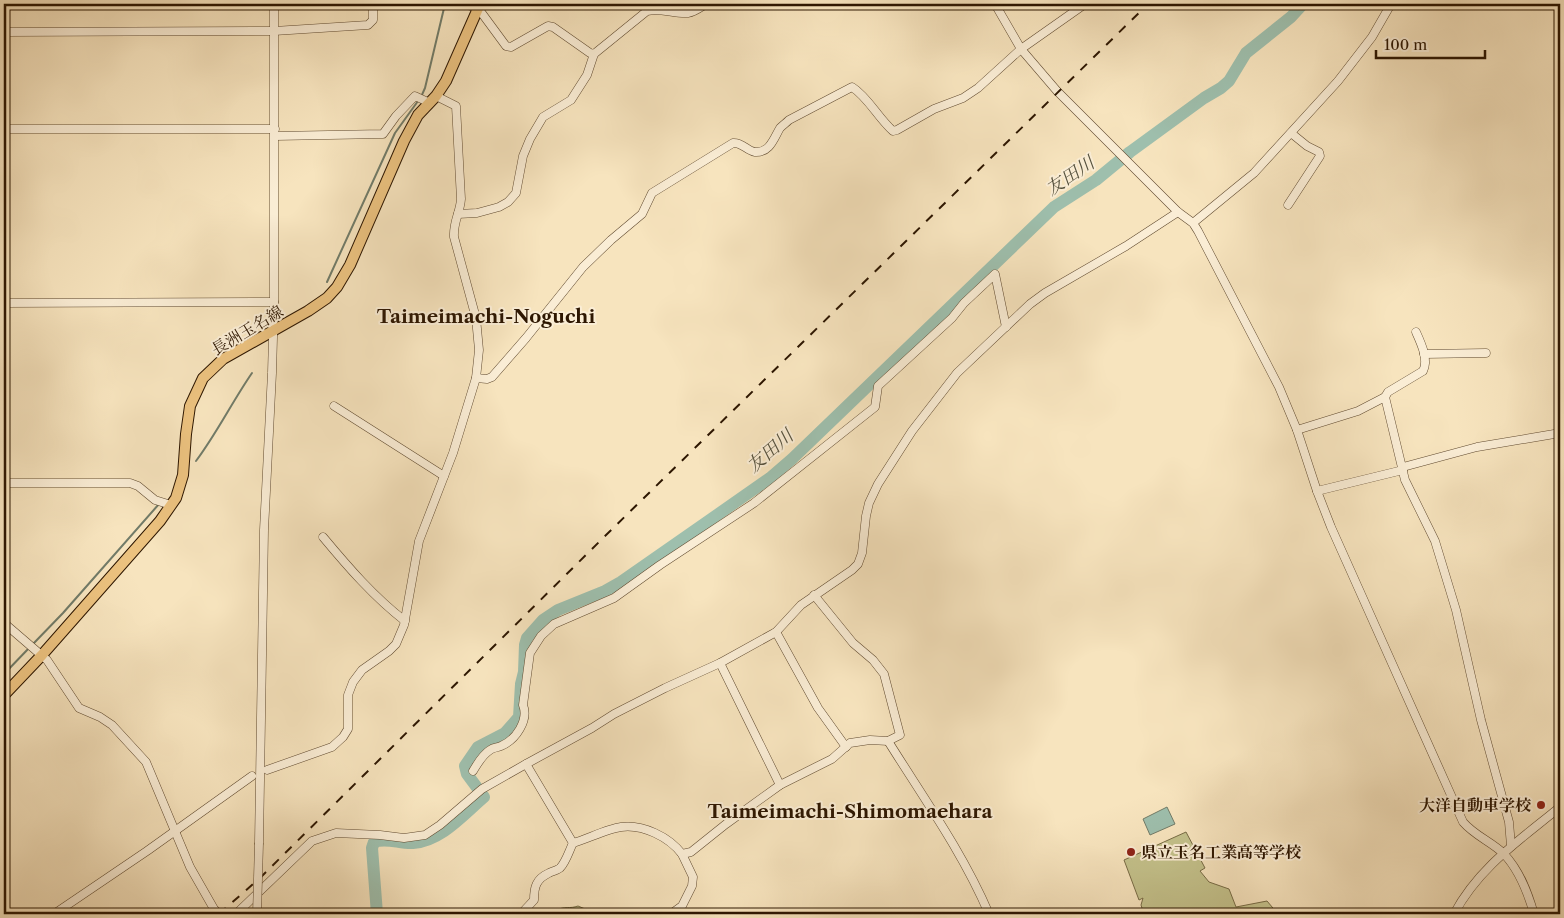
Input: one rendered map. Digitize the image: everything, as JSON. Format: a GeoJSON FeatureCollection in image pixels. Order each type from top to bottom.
{"type":"FeatureCollection","features":[{"type":"Feature","properties":{"kind":"main road","name":"長洲玉名線"},"geometry":{"type":"LineString","coordinates":[[4,696],[160,521],[176,498],[183,475],[190,406],[203,378],[223,359],[308,311],[337,287],[350,265],[404,140],[427,99],[446,82],[479,6]]}},
{"type":"Feature","properties":{"kind":"street"},"geometry":{"type":"LineString","coordinates":[[257,914],[264,558],[274,302],[274,4]]}},
{"type":"Feature","properties":{"kind":"street"},"geometry":{"type":"LineString","coordinates":[[4,32],[274,31],[368,25],[373,20],[373,7],[376,4]]}},
{"type":"Feature","properties":{"kind":"street"},"geometry":{"type":"LineString","coordinates":[[463,4],[479,6],[506,46],[511,47],[548,26],[553,27],[594,54]]}},
{"type":"Feature","properties":{"kind":"street"},"geometry":{"type":"LineString","coordinates":[[640,4],[647,11]]}},
{"type":"Feature","properties":{"kind":"street"},"geometry":{"type":"LineString","coordinates":[[458,214],[477,213],[498,208],[508,202],[516,193],[523,156],[530,139],[543,117],[571,100],[587,75],[594,54],[647,11],[656,9],[688,13],[706,4]]}},
{"type":"Feature","properties":{"kind":"street"},"geometry":{"type":"LineString","coordinates":[[995,4],[1021,49],[1058,91],[1178,212],[1193,223],[1270,367],[1297,430],[1317,491],[1359,590],[1464,822],[1472,832],[1503,854],[1518,873],[1534,914]]}},
{"type":"Feature","properties":{"kind":"street"},"geometry":{"type":"LineString","coordinates":[[476,378],[487,379],[492,377],[584,267],[611,240],[642,214],[652,193],[733,144],[738,143],[754,152],[762,150],[771,145],[781,127],[789,120],[852,87],[858,91],[883,122],[893,131],[897,130],[934,109],[963,98],[978,88],[1021,49],[1085,4]]}},
{"type":"Feature","properties":{"kind":"street"},"geometry":{"type":"LineString","coordinates":[[1193,223],[1254,173],[1291,133],[1354,61],[1372,37],[1390,4]]}},
{"type":"Feature","properties":{"kind":"street"},"geometry":{"type":"LineString","coordinates":[[4,129],[383,134],[396,116],[415,96],[456,106],[461,199],[458,214],[453,225],[454,237],[478,326],[476,378],[453,453],[419,541],[405,621],[396,644],[390,651],[362,670],[353,682],[348,695],[348,729],[343,737],[332,747],[267,770]]}},
{"type":"Feature","properties":{"kind":"street"},"geometry":{"type":"LineString","coordinates":[[1288,206],[1320,156],[1319,152],[1307,146],[1291,133]]}},
{"type":"Feature","properties":{"kind":"street"},"geometry":{"type":"LineString","coordinates":[[236,914],[312,841],[336,833],[404,838],[425,835],[440,826],[480,791],[526,764],[614,714],[720,663],[776,632],[801,605],[858,564],[862,553],[869,503],[890,464],[912,431],[957,373],[1030,304],[1178,212]]}},
{"type":"Feature","properties":{"kind":"street"},"geometry":{"type":"LineString","coordinates":[[473,771],[483,755],[493,748],[503,746],[520,732],[525,712],[523,705],[530,653],[541,636],[554,624],[614,598],[660,564],[754,504],[875,407],[878,386],[952,318],[964,303],[995,274],[1006,327]]}},
{"type":"Feature","properties":{"kind":"street"},"geometry":{"type":"LineString","coordinates":[[4,303],[274,302]]}},
{"type":"Feature","properties":{"kind":"street"},"geometry":{"type":"LineString","coordinates":[[1297,430],[1358,412],[1423,371],[1425,367],[1424,354],[1416,332]]}},
{"type":"Feature","properties":{"kind":"street"},"geometry":{"type":"LineString","coordinates":[[1424,354],[1486,353]]}},
{"type":"Feature","properties":{"kind":"street"},"geometry":{"type":"LineString","coordinates":[[1385,396],[1411,493],[1435,541],[1456,610],[1481,720],[1509,822],[1511,846]]}},
{"type":"Feature","properties":{"kind":"street"},"geometry":{"type":"LineString","coordinates":[[334,406],[444,476]]}},
{"type":"Feature","properties":{"kind":"street"},"geometry":{"type":"LineString","coordinates":[[1317,491],[1477,447],[1560,432]]}},
{"type":"Feature","properties":{"kind":"street"},"geometry":{"type":"LineString","coordinates":[[4,482],[130,483],[138,486],[155,500],[171,505]]}},
{"type":"Feature","properties":{"kind":"street"},"geometry":{"type":"LineString","coordinates":[[323,537],[352,571],[391,610],[405,621]]}},
{"type":"Feature","properties":{"kind":"street"},"geometry":{"type":"LineString","coordinates":[[682,854],[691,852],[780,785],[832,759],[850,743],[870,740],[888,741],[900,735],[884,674],[873,660],[853,643],[814,595]]}},
{"type":"Feature","properties":{"kind":"street"},"geometry":{"type":"LineString","coordinates":[[4,623],[48,660],[79,708],[100,717],[112,726],[146,762],[190,867],[214,909],[219,914]]}},
{"type":"Feature","properties":{"kind":"street"},"geometry":{"type":"LineString","coordinates":[[776,632],[818,708],[846,747]]}},
{"type":"Feature","properties":{"kind":"street"},"geometry":{"type":"LineString","coordinates":[[720,663],[780,785]]}},
{"type":"Feature","properties":{"kind":"street"},"geometry":{"type":"LineString","coordinates":[[888,741],[944,831],[989,914]]}},
{"type":"Feature","properties":{"kind":"street"},"geometry":{"type":"LineString","coordinates":[[526,764],[573,843]]}},
{"type":"Feature","properties":{"kind":"street"},"geometry":{"type":"LineString","coordinates":[[54,914],[252,776]]}},
{"type":"Feature","properties":{"kind":"street"},"geometry":{"type":"LineString","coordinates":[[1454,914],[1471,886],[1486,869],[1511,846],[1560,807]]}},
{"type":"Feature","properties":{"kind":"street"},"geometry":{"type":"LineString","coordinates":[[521,914],[534,900],[534,888],[539,880],[548,873],[558,870],[573,843],[620,827],[639,828],[659,835],[674,843],[682,854],[693,877],[692,886],[682,906],[671,914]]}},
{"type":"Feature","properties":{"kind":"shaded area"},"geometry":{"type":"Polygon","coordinates":[[[1167,807],[1175,824],[1150,835],[1143,819],[1167,807]]]}},
{"type":"Feature","properties":{"kind":"shaded area"},"geometry":{"type":"Polygon","coordinates":[[[1186,832],[1205,868],[1200,871],[1209,882],[1229,889],[1236,907],[1267,901],[1278,914],[1144,914],[1141,905],[1143,898],[1139,900],[1124,860],[1186,832]]]}},
{"type":"Feature","properties":{"kind":"shaded area"},"geometry":{"type":"Polygon","coordinates":[[[578,906],[597,914],[557,914],[557,910],[578,906]]]}},
{"type":"Feature","properties":{"kind":"waterway"},"geometry":{"type":"LineString","coordinates":[[421,97],[425,88],[445,4]]}},
{"type":"Feature","properties":{"kind":"waterway","name":"友田川"},"geometry":{"type":"LineString","coordinates":[[377,914],[372,848],[374,842],[383,840],[413,843],[433,837],[451,826],[484,797],[467,774],[465,766],[478,747],[505,733],[519,717],[525,645],[527,638],[543,620],[558,610],[605,591],[621,582],[770,478],[1054,207],[1096,180],[1130,152],[1204,98],[1221,88],[1229,81],[1246,53],[1291,17],[1303,4]]}},
{"type":"Feature","properties":{"kind":"waterway"},"geometry":{"type":"LineString","coordinates":[[327,282],[395,133],[418,101]]}},
{"type":"Feature","properties":{"kind":"waterway"},"geometry":{"type":"LineString","coordinates":[[196,461],[252,373]]}},
{"type":"Feature","properties":{"kind":"waterway"},"geometry":{"type":"LineString","coordinates":[[33,644],[63,613],[159,504]]}},
{"type":"Feature","properties":{"kind":"waterway"},"geometry":{"type":"LineString","coordinates":[[4,674],[30,647]]}},
{"type":"Feature","properties":{"kind":"railway"},"geometry":{"type":"LineString","coordinates":[[219,914],[261,877],[603,538],[1148,4]]}},
{"type":"Feature","properties":{"kind":"place","name":"大洋自動車学校"},"geometry":{"type":"Point","coordinates":[1541,805]}},
{"type":"Feature","properties":{"kind":"place","name":"県立玉名工業高等学校"},"geometry":{"type":"Point","coordinates":[1131,852]}},
{"type":"Feature","properties":{"kind":"district","name":"Taimeimachi-Noguchi"},"geometry":{"type":"Point","coordinates":[486,316]}},
{"type":"Feature","properties":{"kind":"district","name":"Taimeimachi-Shimomaehara"},"geometry":{"type":"Point","coordinates":[850,811]}}]}
